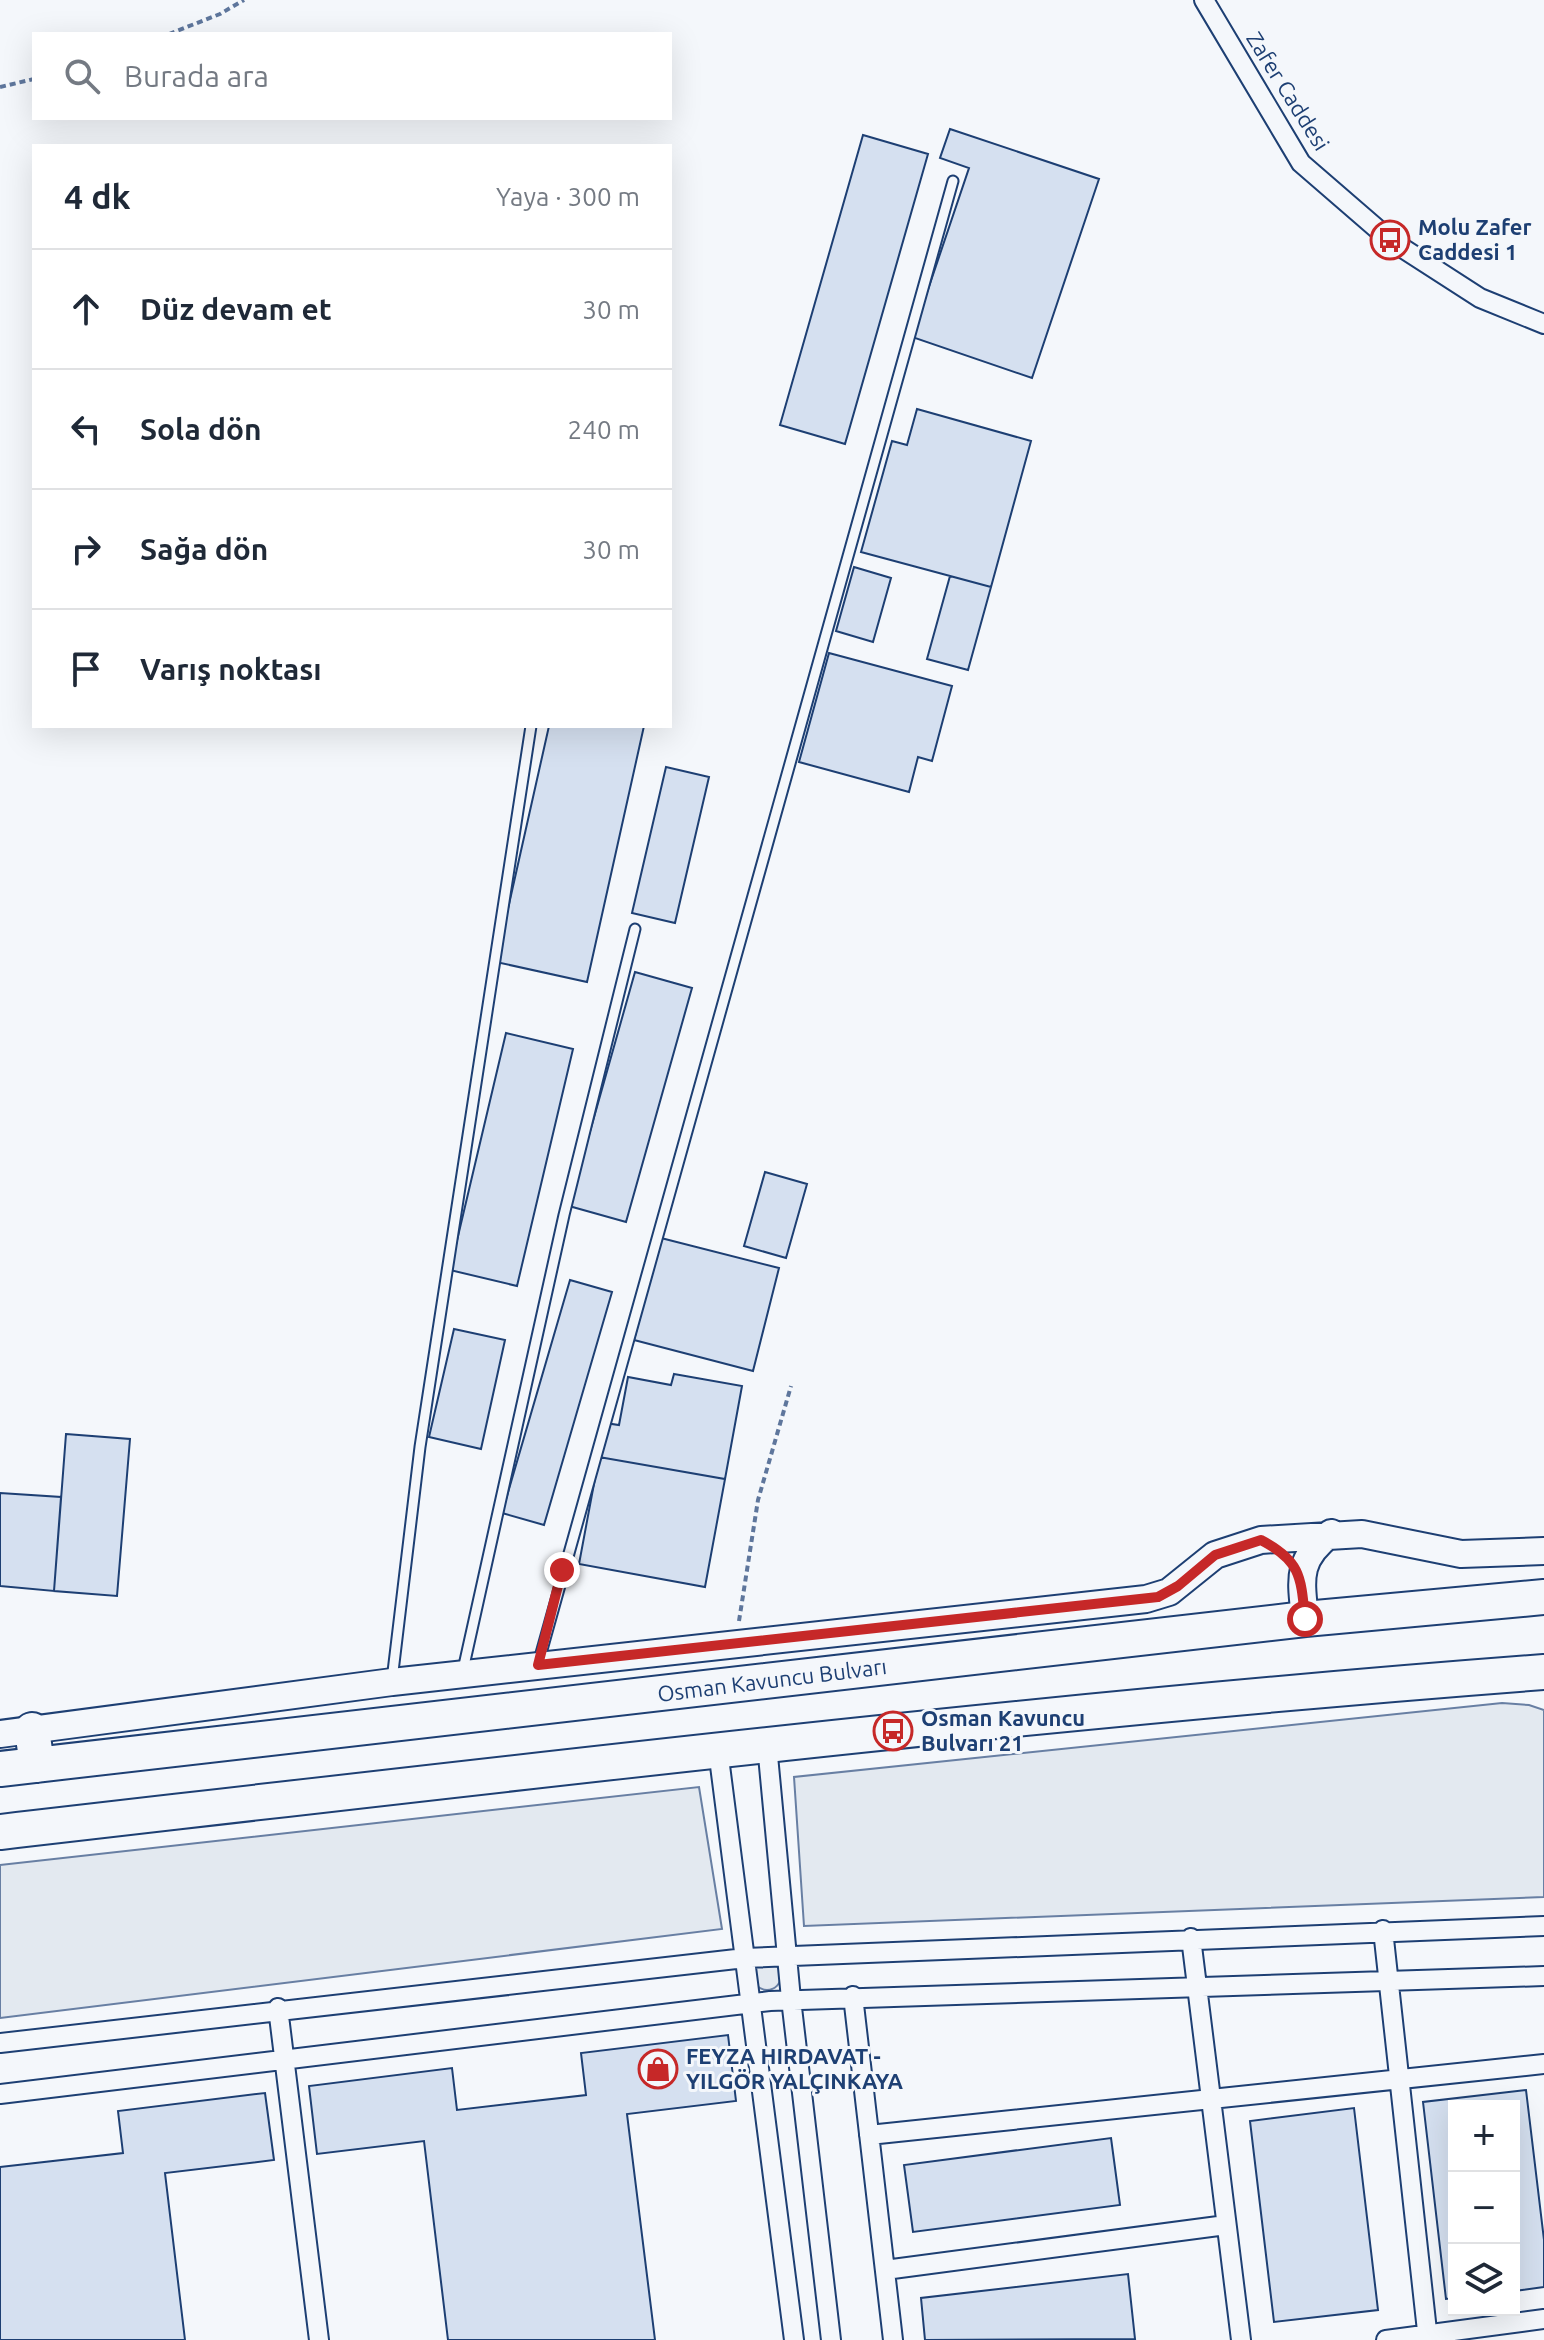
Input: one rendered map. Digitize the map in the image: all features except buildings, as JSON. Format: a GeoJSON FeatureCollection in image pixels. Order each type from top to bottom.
{"type":"FeatureCollection","features":[{"type":"Feature","properties":{"kind":"highway","name":"Osman Kavuncu Bulvarı"},"geometry":{"type":"LineString","coordinates":[[0,1769],[1305,1619],[1544,1597]]}},
{"type":"Feature","properties":{"kind":"highway"},"geometry":{"type":"LineString","coordinates":[[0,1832],[718,1750],[1345,1687],[1544,1672]]}},
{"type":"Feature","properties":{"kind":"highway"},"geometry":{"type":"LineString","coordinates":[[16,1732],[37,1765]]}},
{"type":"Feature","properties":{"kind":"street","name":"Zafer Caddesi"},"geometry":{"type":"LineString","coordinates":[[1204,0],[1301,163],[1390,240],[1480,298],[1544,324]]}},
{"type":"Feature","properties":{"kind":"street"},"geometry":{"type":"LineString","coordinates":[[16,1732],[392,1682],[1158,1597],[1178,1586],[1215,1555],[1261,1540],[1331,1533],[1362,1534],[1461,1554],[1544,1551]]}},
{"type":"Feature","properties":{"kind":"street"},"geometry":{"type":"LineString","coordinates":[[1300,1574],[1315,1548],[1331,1533]]}},
{"type":"Feature","properties":{"kind":"street"},"geometry":{"type":"LineString","coordinates":[[1261,1540],[1284,1554],[1300,1574],[1305,1619]]}},
{"type":"Feature","properties":{"kind":"street"},"geometry":{"type":"LineString","coordinates":[[767,1745],[791,1999],[831,2340]]}},
{"type":"Feature","properties":{"kind":"street"},"geometry":{"type":"LineString","coordinates":[[718,1750],[794,2340]]}},
{"type":"Feature","properties":{"kind":"street"},"geometry":{"type":"LineString","coordinates":[[0,2043],[278,2008],[745,1958],[1383,1930],[1544,1926]]}},
{"type":"Feature","properties":{"kind":"street"},"geometry":{"type":"LineString","coordinates":[[1383,1930],[1386,1981],[1428,2337]]}},
{"type":"Feature","properties":{"kind":"street"},"geometry":{"type":"LineString","coordinates":[[1191,1938],[1194,1986],[1241,2340]]}},
{"type":"Feature","properties":{"kind":"street"},"geometry":{"type":"LineString","coordinates":[[0,2094],[791,1999],[1544,1976]]}},
{"type":"Feature","properties":{"kind":"street"},"geometry":{"type":"LineString","coordinates":[[853,1996],[893,2340]]}},
{"type":"Feature","properties":{"kind":"street"},"geometry":{"type":"LineString","coordinates":[[278,2008],[319,2340]]}},
{"type":"Feature","properties":{"kind":"street"},"geometry":{"type":"LineString","coordinates":[[869,2135],[1544,2064]]}},
{"type":"Feature","properties":{"kind":"street"},"geometry":{"type":"LineString","coordinates":[[885,2270],[1226,2225]]}},
{"type":"Feature","properties":{"kind":"street"},"geometry":{"type":"LineString","coordinates":[[1386,2340],[1428,2337],[1544,2319]]}},
{"type":"Feature","properties":{"kind":"lane"},"geometry":{"type":"LineString","coordinates":[[538,1665],[953,181]]}},
{"type":"Feature","properties":{"kind":"lane"},"geometry":{"type":"LineString","coordinates":[[392,1682],[420,1447],[531,728]]}},
{"type":"Feature","properties":{"kind":"lane"},"geometry":{"type":"LineString","coordinates":[[462,1674],[564,1215],[635,929]]}},
{"type":"Feature","properties":{"kind":"path"},"geometry":{"type":"LineString","coordinates":[[174,32],[220,14],[244,0]]}},
{"type":"Feature","properties":{"kind":"path"},"geometry":{"type":"LineString","coordinates":[[0,87],[32,79]]}},
{"type":"Feature","properties":{"kind":"path"},"geometry":{"type":"LineString","coordinates":[[737,1643],[758,1500],[791,1386]]}},
{"type":"Feature","properties":{"kind":"shaded area"},"geometry":{"type":"Polygon","coordinates":[[[1502,1703],[1529,1705],[1544,1710],[1544,1897],[804,1926],[794,1777],[1502,1703]]]}},
{"type":"Feature","properties":{"kind":"shaded area"},"geometry":{"type":"Polygon","coordinates":[[[699,1787],[722,1929],[0,2018],[0,1865],[699,1787]]]}},
{"type":"Feature","properties":{"kind":"shaded area"},"geometry":{"type":"Polygon","coordinates":[[[767,1962],[777,1966],[781,1976],[777,1986],[767,1990],[757,1986],[753,1976],[757,1966],[767,1962]]]}},
{"type":"Feature","properties":{"kind":"place","name":"Molu Zafer Caddesi 1"},"geometry":{"type":"Point","coordinates":[1390,240]}},
{"type":"Feature","properties":{"kind":"place","name":"Osman Kavuncu Bulvarı 21"},"geometry":{"type":"Point","coordinates":[893,1731]}},
{"type":"Feature","properties":{"kind":"place","name":"FEYZA HIRDAVAT - YILGÖR YALÇINKAYA"},"geometry":{"type":"Point","coordinates":[658,2069]}},
{"type":"Feature","properties":{"kind":"route"},"geometry":{"type":"LineString","coordinates":[[562,1570],[538,1665],[1158,1597],[1178,1586],[1215,1555],[1261,1540],[1284,1554],[1300,1574],[1305,1619]]}}]}
